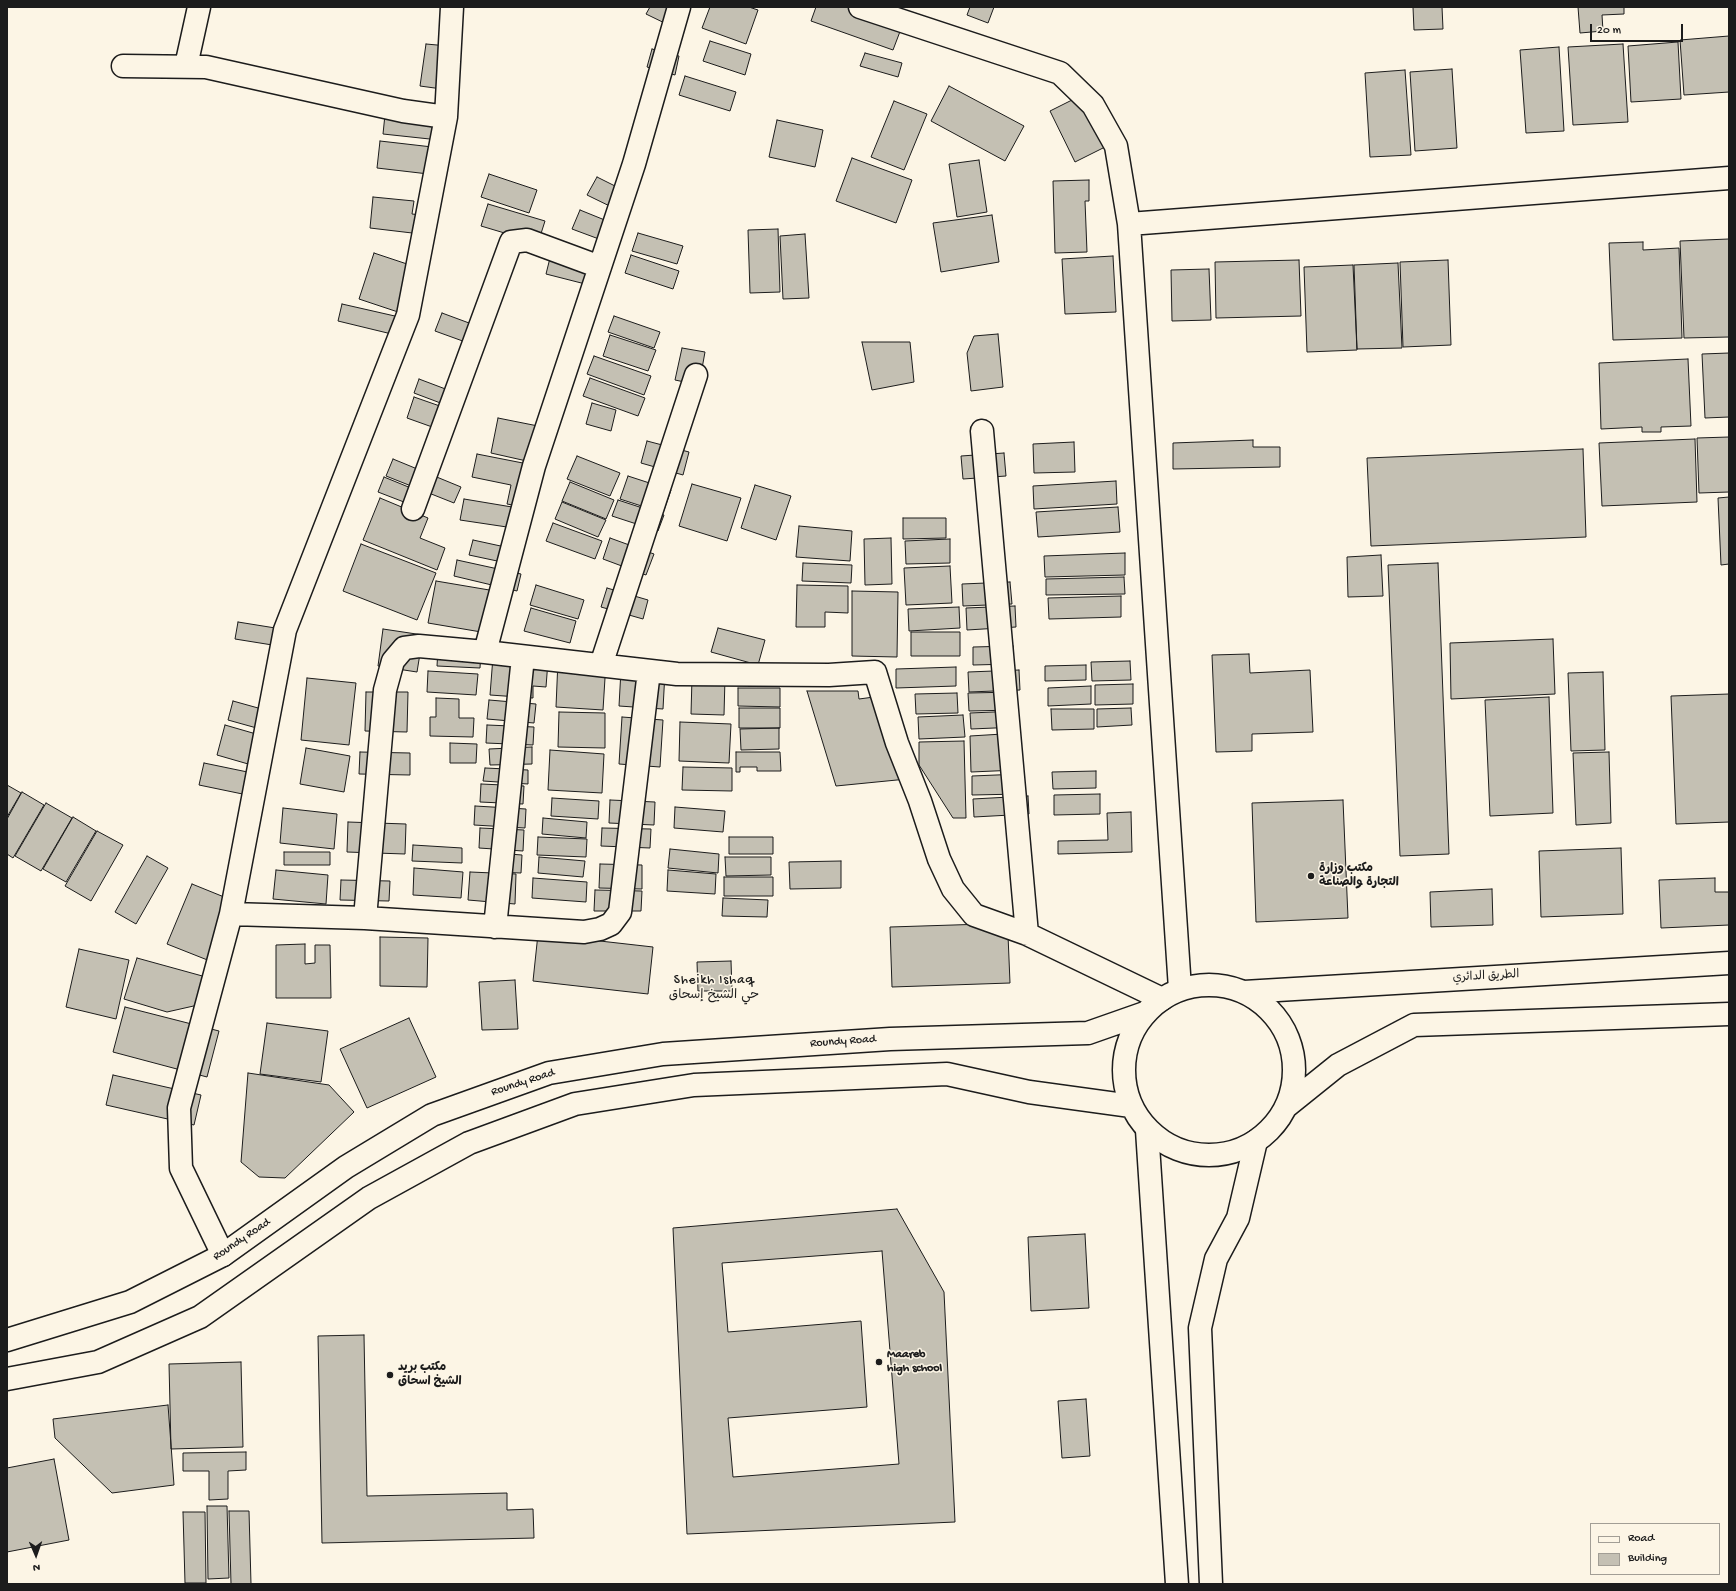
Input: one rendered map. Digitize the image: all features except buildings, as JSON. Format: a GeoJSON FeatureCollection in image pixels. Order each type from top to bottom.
{"type":"FeatureCollection","features":[{"type":"Feature","properties":{"kind":"street"},"geometry":{"type":"LineString","coordinates":[[186,66],[198,7]]}},
{"type":"Feature","properties":{"kind":"street"},"geometry":{"type":"LineString","coordinates":[[223,1256],[181,1168],[179,1108],[231,914],[285,630],[408,315],[446,117],[452,7]]}},
{"type":"Feature","properties":{"kind":"street"},"geometry":{"type":"LineString","coordinates":[[485,652],[534,466],[634,164],[680,7]]}},
{"type":"Feature","properties":{"kind":"street"},"geometry":{"type":"LineString","coordinates":[[860,7],[1060,73],[1093,105],[1116,146],[1129,224],[1171,994]]}},
{"type":"Feature","properties":{"kind":"street"},"geometry":{"type":"LineString","coordinates":[[122,66],[206,67],[403,111],[446,117]]}},
{"type":"Feature","properties":{"kind":"street"},"geometry":{"type":"LineString","coordinates":[[1129,224],[1729,178]]}},
{"type":"Feature","properties":{"kind":"street"},"geometry":{"type":"LineString","coordinates":[[413,509],[511,242],[526,240],[600,267]]}},
{"type":"Feature","properties":{"kind":"street"},"geometry":{"type":"LineString","coordinates":[[601,665],[696,375]]}},
{"type":"Feature","properties":{"kind":"street"},"geometry":{"type":"LineString","coordinates":[[982,431],[1027,934]]}},
{"type":"Feature","properties":{"kind":"street"},"geometry":{"type":"LineString","coordinates":[[365,918],[377,803],[385,690],[392,661],[404,648],[419,646],[485,652],[677,674],[829,675],[874,672],[897,743],[920,801],[939,859],[953,889],[974,915],[1027,934],[1171,994]]}},
{"type":"Feature","properties":{"kind":"street"},"geometry":{"type":"LineString","coordinates":[[495,927],[523,657]]}},
{"type":"Feature","properties":{"kind":"street"},"geometry":{"type":"LineString","coordinates":[[231,914],[365,918],[584,932],[600,930],[611,924],[620,912],[649,671]]}},
{"type":"Feature","properties":{"kind":"street","name":"الطريق الدائري"},"geometry":{"type":"LineString","coordinates":[[1244,992],[1729,963]]}},
{"type":"Feature","properties":{"kind":"street"},"geometry":{"type":"LineString","coordinates":[[1287,1106],[1293,1084],[1295,1062],[1289,1040],[1279,1020],[1263,1004],[1244,992],[1216,986],[1202,985],[1171,994],[1145,1013],[1133,1029],[1126,1048],[1123,1068],[1125,1088],[1131,1106],[1147,1130],[1166,1144],[1188,1152],[1212,1155],[1235,1151],[1256,1141],[1274,1126],[1287,1106],[1338,1064],[1414,1025],[1729,1014]]}},
{"type":"Feature","properties":{"kind":"street","name":"Roundy Road"},"geometry":{"type":"LineString","coordinates":[[7,1340],[130,1302],[223,1256],[346,1167],[432,1115],[548,1073],[663,1054],[890,1039],[1088,1033],[1145,1013]]}},
{"type":"Feature","properties":{"kind":"street"},"geometry":{"type":"LineString","coordinates":[[7,1380],[98,1362],[200,1317],[369,1198],[469,1143],[575,1104],[694,1086],[947,1074],[1029,1092],[1131,1106]]}},
{"type":"Feature","properties":{"kind":"street"},"geometry":{"type":"LineString","coordinates":[[1147,1130],[1176,1584]]}},
{"type":"Feature","properties":{"kind":"street"},"geometry":{"type":"LineString","coordinates":[[1211,1584],[1200,1328],[1216,1259],[1238,1218],[1256,1141]]}},
{"type":"Feature","properties":{"kind":"place","name":"مكتب وزارة التجارة والصناعة"},"geometry":{"type":"Point","coordinates":[1311,876]}},
{"type":"Feature","properties":{"kind":"place","name":"Maareb high school"},"geometry":{"type":"Point","coordinates":[879,1362]}},
{"type":"Feature","properties":{"kind":"place","name":"مكتب بريد الشيخ اسحاق"},"geometry":{"type":"Point","coordinates":[390,1375]}},
{"type":"Feature","properties":{"kind":"district","name":"Sheikh Ishaq حي الشيخ إسحاق"},"geometry":{"type":"Point","coordinates":[714,988]}}]}
